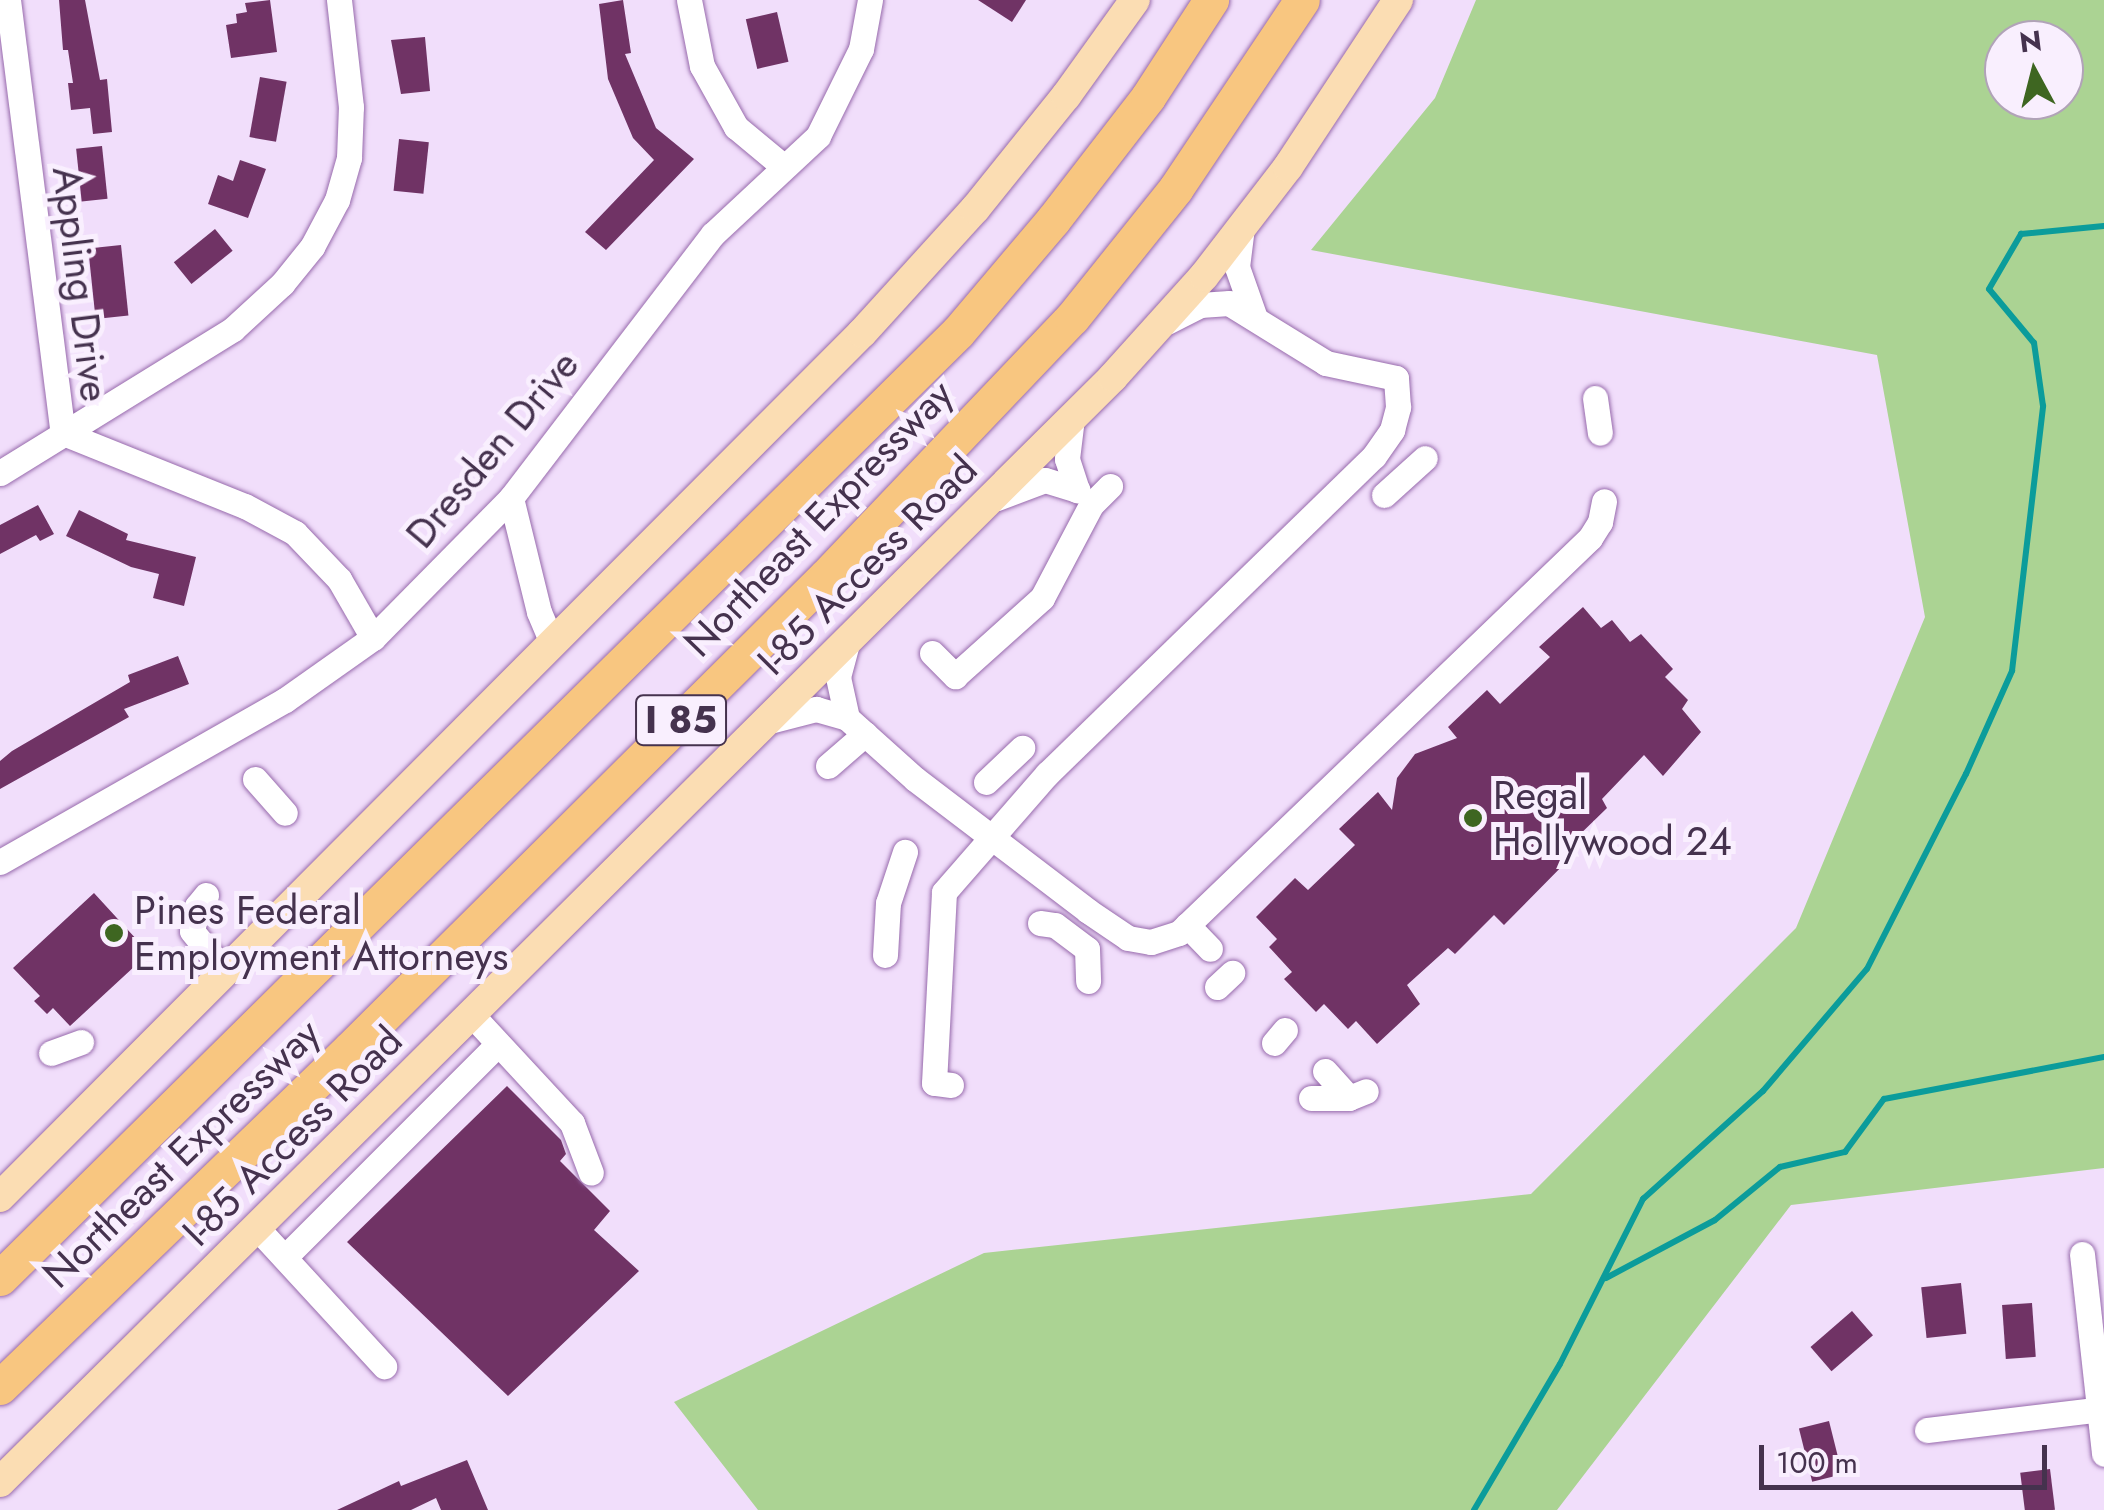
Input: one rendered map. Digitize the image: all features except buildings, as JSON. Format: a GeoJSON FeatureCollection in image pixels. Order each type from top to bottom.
{"type":"FeatureCollection","features":[{"type":"Feature","properties":{"kind":"highway","name":"Northeast Expressway"},"geometry":{"type":"LineString","coordinates":[[0,1278],[958,332],[1136,112],[1211,0]]}},
{"type":"Feature","properties":{"kind":"highway","name":"Northeast Expressway"},"geometry":{"type":"LineString","coordinates":[[0,1388],[798,604],[1072,318],[1176,188],[1302,0]]}},
{"type":"Feature","properties":{"kind":"main road"},"geometry":{"type":"LineString","coordinates":[[0,1196],[862,333],[974,210],[1066,96],[1135,0]]}},
{"type":"Feature","properties":{"kind":"main road","name":"I-85 Access Road"},"geometry":{"type":"LineString","coordinates":[[0,1482],[1072,418],[1158,326],[1242,227],[1288,167],[1398,0]]}},
{"type":"Feature","properties":{"kind":"street","name":"Appling Drive"},"geometry":{"type":"LineString","coordinates":[[8,0],[62,433],[245,506],[295,532],[339,579],[373,638]]}},
{"type":"Feature","properties":{"kind":"street"},"geometry":{"type":"LineString","coordinates":[[0,473],[233,329],[282,284],[312,248],[337,200],[349,158],[351,106],[339,0]]}},
{"type":"Feature","properties":{"kind":"street"},"geometry":{"type":"LineString","coordinates":[[689,0],[702,66],[736,127],[784,168]]}},
{"type":"Feature","properties":{"kind":"street","name":"Dresden Drive"},"geometry":{"type":"LineString","coordinates":[[0,862],[285,700],[373,638],[511,498],[713,234],[818,136],[861,49],[870,0]]}},
{"type":"Feature","properties":{"kind":"street"},"geometry":{"type":"LineString","coordinates":[[1242,227],[1236,267],[1254,315]]}},
{"type":"Feature","properties":{"kind":"street"},"geometry":{"type":"LineString","coordinates":[[951,1085],[934,1083],[944,892],[1046,774],[1358,472],[1392,430],[1398,407],[1396,378],[1326,363],[1254,315],[1216,301],[1158,326]]}},
{"type":"Feature","properties":{"kind":"street"},"geometry":{"type":"LineString","coordinates":[[1595,398],[1600,433]]}},
{"type":"Feature","properties":{"kind":"street"},"geometry":{"type":"LineString","coordinates":[[986,504],[1044,480],[1076,490],[1067,460],[1072,418]]}},
{"type":"Feature","properties":{"kind":"street"},"geometry":{"type":"LineString","coordinates":[[1341,452],[1358,472]]}},
{"type":"Feature","properties":{"kind":"street"},"geometry":{"type":"LineString","coordinates":[[1384,494],[1425,458]]}},
{"type":"Feature","properties":{"kind":"street"},"geometry":{"type":"LineString","coordinates":[[932,653],[956,676],[1042,598],[1091,505],[1110,486]]}},
{"type":"Feature","properties":{"kind":"street"},"geometry":{"type":"LineString","coordinates":[[511,498],[539,612],[552,643]]}},
{"type":"Feature","properties":{"kind":"street"},"geometry":{"type":"LineString","coordinates":[[763,724],[816,709],[856,726],[992,837],[1128,938],[1151,942],[1187,926],[1590,538],[1600,522],[1604,501]]}},
{"type":"Feature","properties":{"kind":"street"},"geometry":{"type":"LineString","coordinates":[[848,640],[838,677],[856,726]]}},
{"type":"Feature","properties":{"kind":"street"},"geometry":{"type":"LineString","coordinates":[[828,766],[856,726]]}},
{"type":"Feature","properties":{"kind":"street"},"geometry":{"type":"LineString","coordinates":[[986,782],[1022,748]]}},
{"type":"Feature","properties":{"kind":"street"},"geometry":{"type":"LineString","coordinates":[[255,779],[285,812]]}},
{"type":"Feature","properties":{"kind":"street"},"geometry":{"type":"LineString","coordinates":[[885,955],[888,903],[905,852]]}},
{"type":"Feature","properties":{"kind":"street"},"geometry":{"type":"LineString","coordinates":[[206,895],[183,930],[224,970]]}},
{"type":"Feature","properties":{"kind":"street"},"geometry":{"type":"LineString","coordinates":[[1040,923],[1056,925],[1087,948],[1088,981]]}},
{"type":"Feature","properties":{"kind":"street"},"geometry":{"type":"LineString","coordinates":[[1187,926],[1210,949]]}},
{"type":"Feature","properties":{"kind":"street"},"geometry":{"type":"LineString","coordinates":[[471,1014],[572,1123],[592,1173]]}},
{"type":"Feature","properties":{"kind":"street"},"geometry":{"type":"LineString","coordinates":[[51,1053],[80,1042]]}},
{"type":"Feature","properties":{"kind":"street"},"geometry":{"type":"LineString","coordinates":[[285,1257],[498,1044]]}},
{"type":"Feature","properties":{"kind":"street"},"geometry":{"type":"LineString","coordinates":[[1310,1098],[1358,1094],[1324,1071]]}},
{"type":"Feature","properties":{"kind":"street"},"geometry":{"type":"LineString","coordinates":[[256,1228],[384,1366]]}},
{"type":"Feature","properties":{"kind":"street"},"geometry":{"type":"LineString","coordinates":[[2082,1254],[2104,1454]]}},
{"type":"Feature","properties":{"kind":"street"},"geometry":{"type":"LineString","coordinates":[[1927,1430],[2101,1410]]}},
{"type":"Feature","properties":{"kind":"green space"},"geometry":{"type":"Polygon","coordinates":[[[1476,0],[2104,0],[2104,1168],[1791,1205],[1557,1510],[758,1510],[674,1402],[984,1253],[1531,1194],[1796,928],[1925,617],[1877,355],[1311,250],[1435,98],[1476,0]]]}},
{"type":"Feature","properties":{"kind":"waterway"},"geometry":{"type":"LineString","coordinates":[[1474,1510],[1560,1364],[1643,1199],[1763,1091],[1867,969],[1966,774],[2012,671],[2043,406],[2034,343],[1989,289],[2021,234],[2104,226]]}},
{"type":"Feature","properties":{"kind":"waterway"},"geometry":{"type":"LineString","coordinates":[[1606,1278],[1715,1220],[1780,1167],[1845,1152],[1884,1099],[2104,1057]]}},
{"type":"Feature","properties":{"kind":"place","name":"Regal Hollywood 24"},"geometry":{"type":"Point","coordinates":[1473,818]}},
{"type":"Feature","properties":{"kind":"place","name":"Pines Federal Employment Attorneys"},"geometry":{"type":"Point","coordinates":[114,933]}}]}
